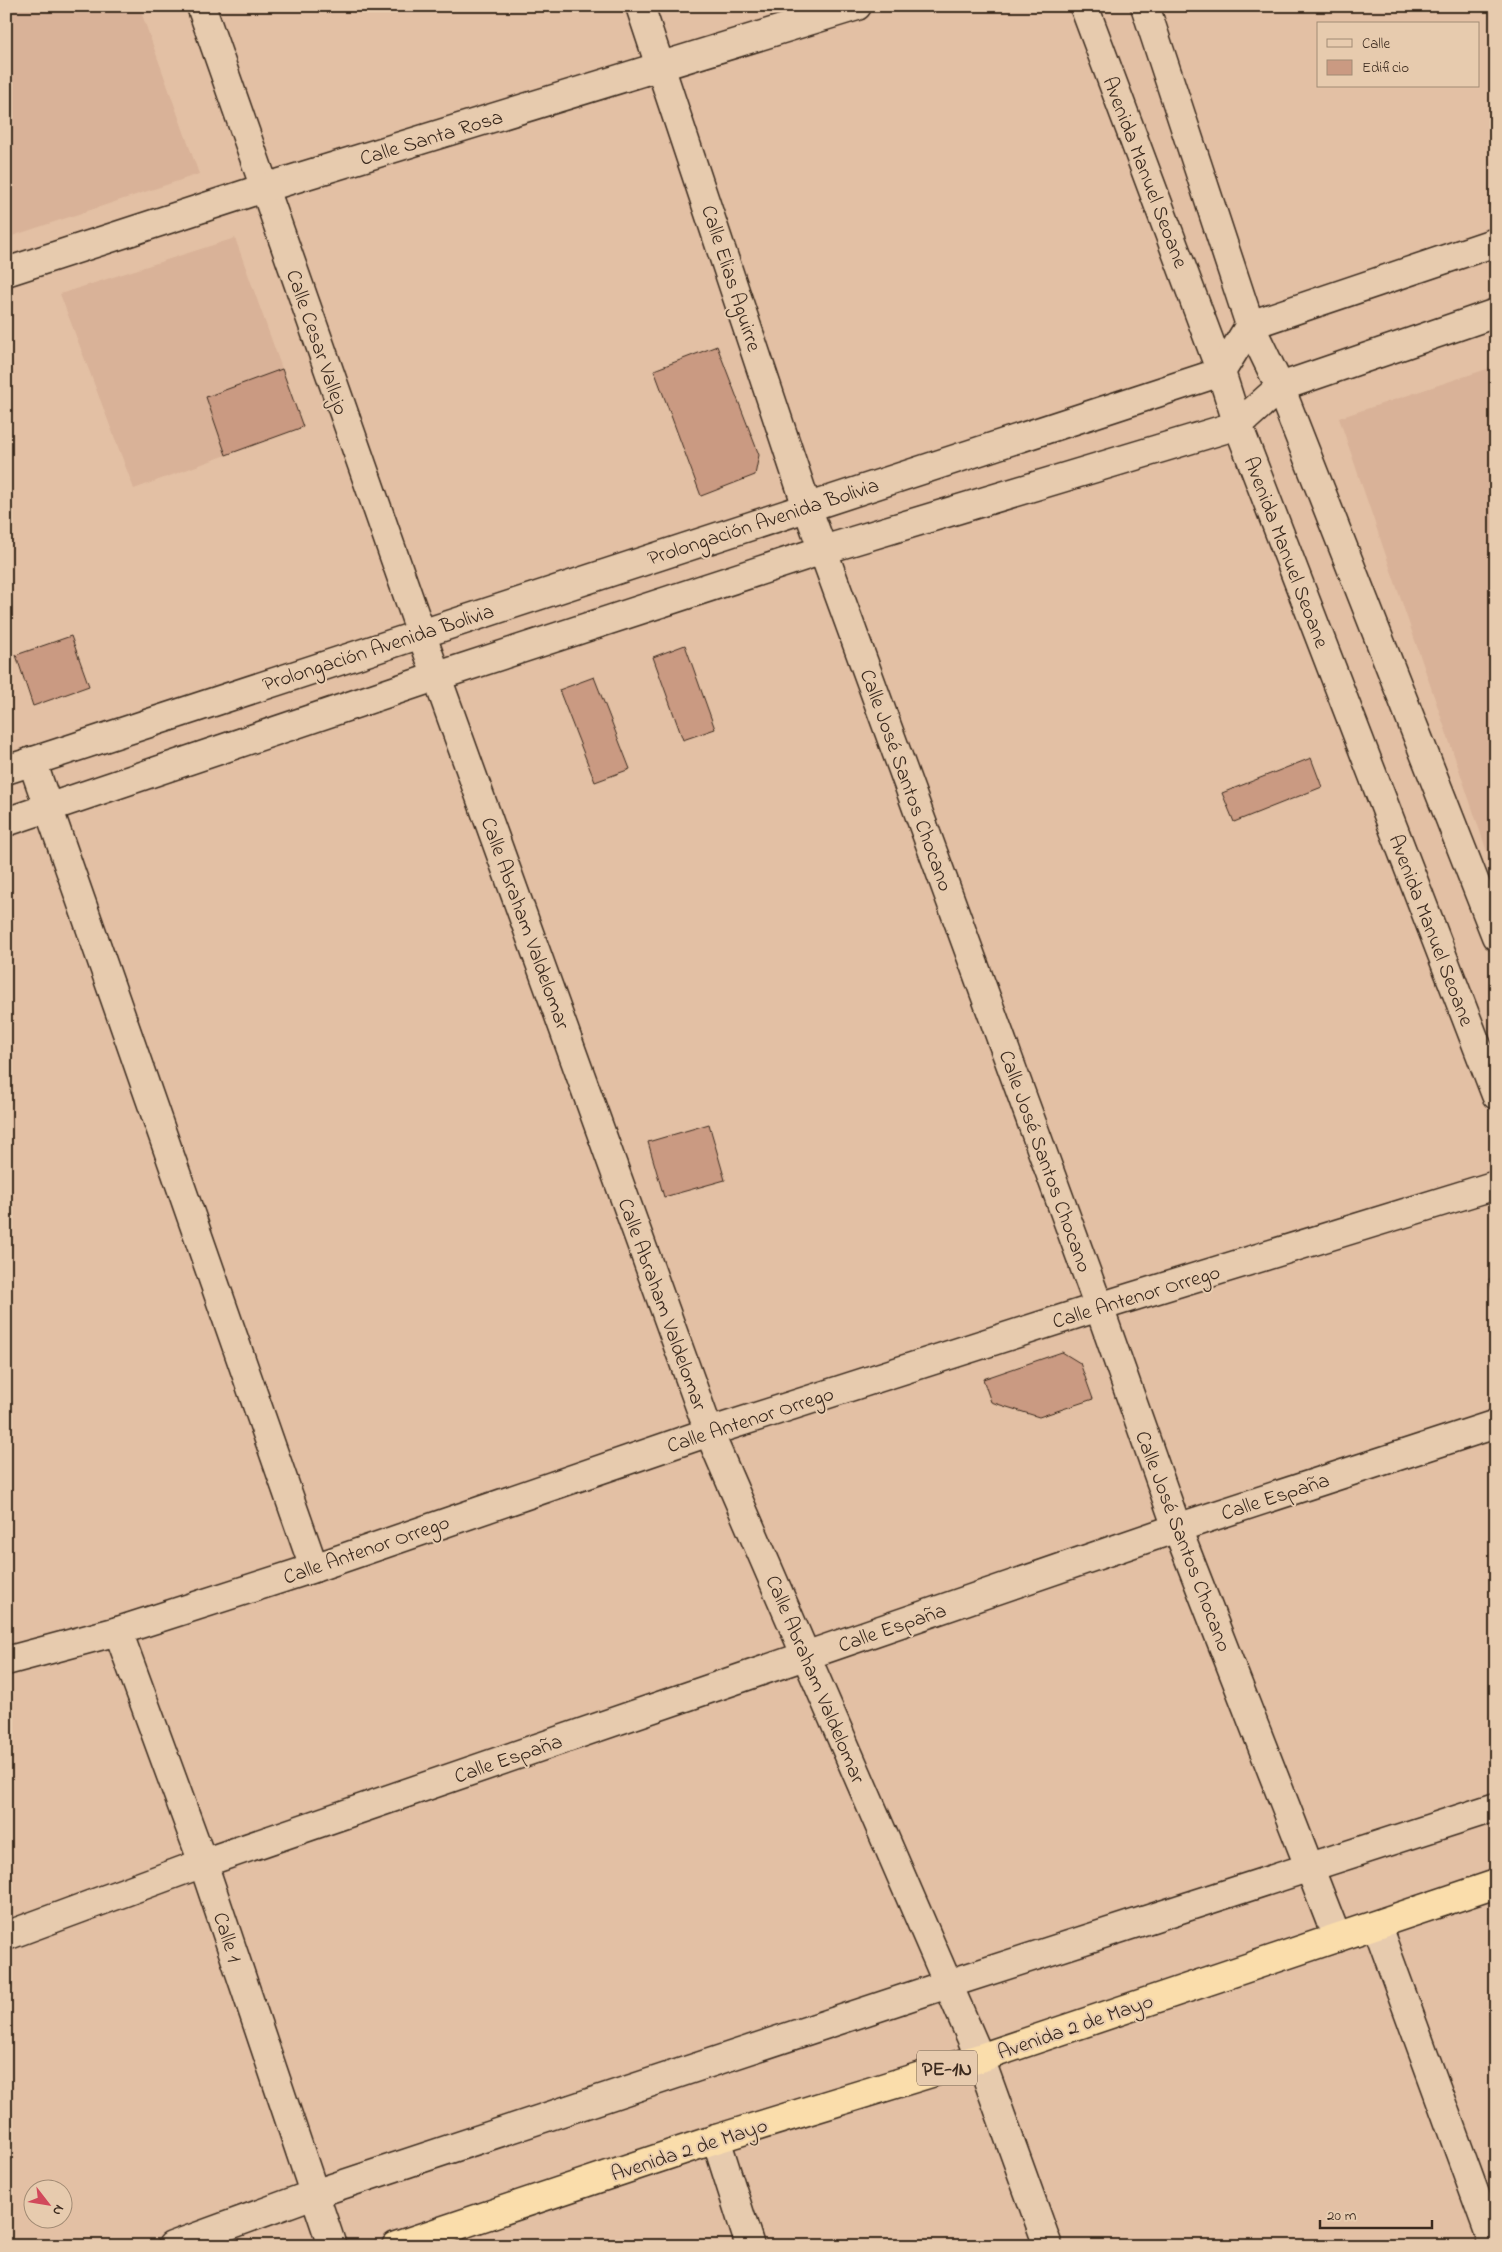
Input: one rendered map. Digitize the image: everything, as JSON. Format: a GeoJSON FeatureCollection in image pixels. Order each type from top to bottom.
{"type":"FeatureCollection","features":[{"type":"Feature","properties":{"kind":"highway","name":"Avenida 2 de Mayo"},"geometry":{"type":"LineString","coordinates":[[396,2246],[716,2139],[980,2058],[1377,1926],[1496,1884]]}},
{"type":"Feature","properties":{"kind":"street","name":"Calle Cesar Vallejo"},"geometry":{"type":"LineString","coordinates":[[201,6],[421,633],[438,676]]}},
{"type":"Feature","properties":{"kind":"street","name":"Calle Elias Aguirre"},"geometry":{"type":"LineString","coordinates":[[640,6],[823,550]]}},
{"type":"Feature","properties":{"kind":"street","name":"Calle Santa Rosa"},"geometry":{"type":"LineString","coordinates":[[6,272],[264,188],[857,6]]}},
{"type":"Feature","properties":{"kind":"street","name":"Avenida Manuel Seoane"},"geometry":{"type":"LineString","coordinates":[[1084,6],[1221,372],[1238,425],[1496,1095]]}},
{"type":"Feature","properties":{"kind":"street"},"geometry":{"type":"LineString","coordinates":[[1145,6],[1250,325],[1280,387],[1496,936]]}},
{"type":"Feature","properties":{"kind":"street"},"geometry":{"type":"LineString","coordinates":[[1221,372],[1250,325],[1496,242]]}},
{"type":"Feature","properties":{"kind":"street"},"geometry":{"type":"LineString","coordinates":[[6,822],[438,676],[823,550],[1238,425],[1280,387],[1496,313]]}},
{"type":"Feature","properties":{"kind":"street","name":"Prolongación Avenida Bolivia"},"geometry":{"type":"LineString","coordinates":[[6,770],[1221,372]]}},
{"type":"Feature","properties":{"kind":"street","name":"Calle José Santos Chocano"},"geometry":{"type":"LineString","coordinates":[[823,550],[1099,1307],[1177,1528],[1337,1938]]}},
{"type":"Feature","properties":{"kind":"street","name":"Calle Abraham Valdelomar"},"geometry":{"type":"LineString","coordinates":[[438,676],[709,1432],[980,2058],[1048,2246]]}},
{"type":"Feature","properties":{"kind":"street"},"geometry":{"type":"LineString","coordinates":[[32,761],[314,1568]]}},
{"type":"Feature","properties":{"kind":"street","name":"Calle Antenor Orrego"},"geometry":{"type":"LineString","coordinates":[[6,1661],[118,1631],[314,1568],[709,1432],[1099,1307],[1496,1185]]}},
{"type":"Feature","properties":{"kind":"street","name":"Calle España"},"geometry":{"type":"LineString","coordinates":[[6,1936],[203,1862],[806,1657],[1177,1528],[1496,1424]]}},
{"type":"Feature","properties":{"kind":"street","name":"Calle 1"},"geometry":{"type":"LineString","coordinates":[[118,1631],[203,1862],[332,2246]]}},
{"type":"Feature","properties":{"kind":"street"},"geometry":{"type":"LineString","coordinates":[[172,2246],[314,2194],[948,1984],[1496,1807]]}},
{"type":"Feature","properties":{"kind":"street"},"geometry":{"type":"LineString","coordinates":[[1377,1926],[1494,2246]]}},
{"type":"Feature","properties":{"kind":"street"},"geometry":{"type":"LineString","coordinates":[[716,2139],[750,2246]]}},
{"type":"Feature","properties":{"kind":"shaded area"},"geometry":{"type":"Polygon","coordinates":[[[6,6],[139,6],[199,174],[6,238],[6,6]]]}},
{"type":"Feature","properties":{"kind":"shaded area"},"geometry":{"type":"Polygon","coordinates":[[[235,238],[303,427],[134,489],[60,294],[235,238]]]}},
{"type":"Feature","properties":{"kind":"shaded area"},"geometry":{"type":"Polygon","coordinates":[[[1496,366],[1496,878],[1339,418],[1496,366]]]}},
{"type":"Feature","properties":{"kind":"building"},"geometry":{"type":"Polygon","coordinates":[[[717,346],[759,455],[755,475],[701,496],[654,370],[717,346]]]}},
{"type":"Feature","properties":{"kind":"building"},"geometry":{"type":"Polygon","coordinates":[[[282,369],[303,427],[226,455],[206,397],[282,369]]]}},
{"type":"Feature","properties":{"kind":"building"},"geometry":{"type":"Polygon","coordinates":[[[71,636],[89,686],[33,706],[16,655],[71,636]]]}},
{"type":"Feature","properties":{"kind":"building"},"geometry":{"type":"Polygon","coordinates":[[[685,645],[715,729],[683,740],[653,657],[685,645]]]}},
{"type":"Feature","properties":{"kind":"building"},"geometry":{"type":"Polygon","coordinates":[[[594,677],[630,769],[595,782],[559,690],[594,677]]]}},
{"type":"Feature","properties":{"kind":"building"},"geometry":{"type":"Polygon","coordinates":[[[1311,758],[1322,787],[1234,822],[1222,793],[1311,758]]]}},
{"type":"Feature","properties":{"kind":"building"},"geometry":{"type":"Polygon","coordinates":[[[709,1124],[725,1180],[664,1197],[648,1142],[709,1124]]]}},
{"type":"Feature","properties":{"kind":"building"},"geometry":{"type":"Polygon","coordinates":[[[1496,1277],[1496,1302],[1489,1279],[1496,1277]]]}},
{"type":"Feature","properties":{"kind":"building"},"geometry":{"type":"Polygon","coordinates":[[[1062,1352],[1080,1363],[1093,1399],[1039,1417],[991,1402],[983,1379],[1062,1352]]]}}]}
